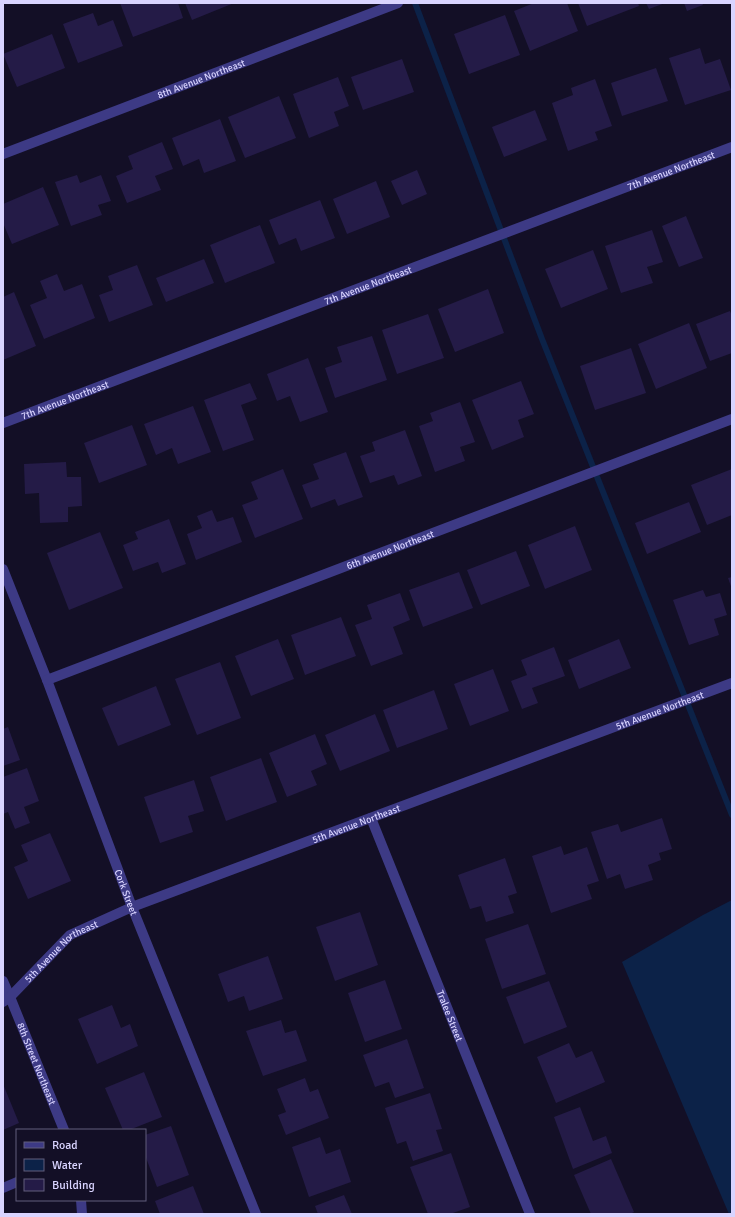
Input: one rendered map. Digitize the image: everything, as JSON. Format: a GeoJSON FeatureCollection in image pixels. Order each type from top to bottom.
{"type":"FeatureCollection","features":[{"type":"Feature","properties":{"kind":"street","name":"8th Avenue Northeast"},"geometry":{"type":"LineString","coordinates":[[3,154],[398,3]]}},
{"type":"Feature","properties":{"kind":"street","name":"7th Avenue Northeast"},"geometry":{"type":"LineString","coordinates":[[3,423],[732,147]]}},
{"type":"Feature","properties":{"kind":"street","name":"6th Avenue Northeast"},"geometry":{"type":"LineString","coordinates":[[47,680],[732,419]]}},
{"type":"Feature","properties":{"kind":"street","name":"Cork Street"},"geometry":{"type":"LineString","coordinates":[[3,569],[47,680],[132,907],[256,1214]]}},
{"type":"Feature","properties":{"kind":"street","name":"5th Avenue Northeast"},"geometry":{"type":"LineString","coordinates":[[7,1000],[70,935],[132,907],[732,683]]}},
{"type":"Feature","properties":{"kind":"street","name":"Tralee Street"},"geometry":{"type":"LineString","coordinates":[[371,818],[530,1214]]}},
{"type":"Feature","properties":{"kind":"street","name":"8th Street Northeast"},"geometry":{"type":"LineString","coordinates":[[3,981],[7,1000],[64,1129]]}},
{"type":"Feature","properties":{"kind":"street"},"geometry":{"type":"LineString","coordinates":[[3,1188],[16,1182]]}},
{"type":"Feature","properties":{"kind":"street"},"geometry":{"type":"LineString","coordinates":[[81,1201],[82,1214]]}},
{"type":"Feature","properties":{"kind":"water"},"geometry":{"type":"Polygon","coordinates":[[[732,900],[732,1214],[729,1214],[622,962],[732,900]]]}},
{"type":"Feature","properties":{"kind":"building"},"geometry":{"type":"Polygon","coordinates":[[[120,3],[178,3],[183,18],[133,37],[120,3]]]}},
{"type":"Feature","properties":{"kind":"building"},"geometry":{"type":"Polygon","coordinates":[[[185,3],[234,3],[192,20],[185,3]]]}},
{"type":"Feature","properties":{"kind":"building"},"geometry":{"type":"Polygon","coordinates":[[[534,3],[567,3],[578,31],[530,51],[514,11],[534,3]]]}},
{"type":"Feature","properties":{"kind":"building"},"geometry":{"type":"Polygon","coordinates":[[[578,3],[638,3],[639,6],[587,26],[578,3]]]}},
{"type":"Feature","properties":{"kind":"building"},"geometry":{"type":"Polygon","coordinates":[[[646,3],[665,3],[649,9],[646,3]]]}},
{"type":"Feature","properties":{"kind":"building"},"geometry":{"type":"Polygon","coordinates":[[[684,3],[702,3],[703,5],[687,11],[684,3]]]}},
{"type":"Feature","properties":{"kind":"building"},"geometry":{"type":"Polygon","coordinates":[[[93,13],[98,26],[113,20],[123,46],[78,63],[63,24],[93,13]]]}},
{"type":"Feature","properties":{"kind":"building"},"geometry":{"type":"Polygon","coordinates":[[[505,15],[520,55],[469,74],[454,34],[505,15]]]}},
{"type":"Feature","properties":{"kind":"building"},"geometry":{"type":"Polygon","coordinates":[[[52,34],[65,68],[17,87],[3,54],[52,34]]]}},
{"type":"Feature","properties":{"kind":"building"},"geometry":{"type":"Polygon","coordinates":[[[700,48],[705,64],[720,59],[731,90],[685,105],[669,58],[700,48]]]}},
{"type":"Feature","properties":{"kind":"building"},"geometry":{"type":"Polygon","coordinates":[[[402,59],[414,92],[363,110],[351,77],[402,59]]]}},
{"type":"Feature","properties":{"kind":"building"},"geometry":{"type":"Polygon","coordinates":[[[656,68],[668,101],[622,116],[611,83],[656,68]]]}},
{"type":"Feature","properties":{"kind":"building"},"geometry":{"type":"Polygon","coordinates":[[[338,77],[349,106],[334,112],[339,126],[309,138],[293,94],[338,77]]]}},
{"type":"Feature","properties":{"kind":"building"},"geometry":{"type":"Polygon","coordinates":[[[595,79],[612,126],[595,132],[598,140],[568,151],[552,103],[573,95],[571,88],[595,79]]]}},
{"type":"Feature","properties":{"kind":"building"},"geometry":{"type":"Polygon","coordinates":[[[279,96],[296,138],[245,158],[228,117],[279,96]]]}},
{"type":"Feature","properties":{"kind":"building"},"geometry":{"type":"Polygon","coordinates":[[[535,110],[547,140],[504,157],[492,127],[535,110]]]}},
{"type":"Feature","properties":{"kind":"building"},"geometry":{"type":"Polygon","coordinates":[[[220,119],[236,161],[204,173],[199,159],[183,166],[172,138],[220,119]]]}},
{"type":"Feature","properties":{"kind":"building"},"geometry":{"type":"Polygon","coordinates":[[[162,142],[173,169],[155,176],[161,190],[127,203],[116,176],[133,169],[128,156],[162,142]]]}},
{"type":"Feature","properties":{"kind":"building"},"geometry":{"type":"Polygon","coordinates":[[[417,170],[427,194],[402,205],[391,181],[417,170]]]}},
{"type":"Feature","properties":{"kind":"building"},"geometry":{"type":"Polygon","coordinates":[[[77,175],[80,183],[101,175],[111,201],[98,205],[102,215],[71,226],[55,182],[77,175]]]}},
{"type":"Feature","properties":{"kind":"building"},"geometry":{"type":"Polygon","coordinates":[[[376,181],[390,217],[347,234],[333,199],[376,181]]]}},
{"type":"Feature","properties":{"kind":"building"},"geometry":{"type":"Polygon","coordinates":[[[43,187],[59,225],[12,244],[3,223],[3,204],[43,187]]]}},
{"type":"Feature","properties":{"kind":"building"},"geometry":{"type":"Polygon","coordinates":[[[320,200],[335,238],[301,251],[296,238],[279,245],[269,220],[320,200]]]}},
{"type":"Feature","properties":{"kind":"building"},"geometry":{"type":"Polygon","coordinates":[[[686,216],[703,258],[679,267],[662,226],[686,216]]]}},
{"type":"Feature","properties":{"kind":"building"},"geometry":{"type":"Polygon","coordinates":[[[260,225],[275,263],[225,283],[210,245],[260,225]]]}},
{"type":"Feature","properties":{"kind":"building"},"geometry":{"type":"Polygon","coordinates":[[[652,230],[663,262],[647,267],[653,283],[621,293],[605,246],[652,230]]]}},
{"type":"Feature","properties":{"kind":"building"},"geometry":{"type":"Polygon","coordinates":[[[593,250],[608,289],[561,308],[545,269],[593,250]]]}},
{"type":"Feature","properties":{"kind":"building"},"geometry":{"type":"Polygon","coordinates":[[[204,259],[214,283],[166,302],[156,278],[204,259]]]}},
{"type":"Feature","properties":{"kind":"building"},"geometry":{"type":"Polygon","coordinates":[[[137,265],[153,305],[109,322],[99,295],[113,290],[108,276],[137,265]]]}},
{"type":"Feature","properties":{"kind":"building"},"geometry":{"type":"Polygon","coordinates":[[[57,274],[64,291],[82,284],[95,318],[44,339],[30,305],[47,298],[40,281],[57,274]]]}},
{"type":"Feature","properties":{"kind":"building"},"geometry":{"type":"Polygon","coordinates":[[[488,289],[504,333],[455,352],[438,309],[488,289]]]}},
{"type":"Feature","properties":{"kind":"building"},"geometry":{"type":"Polygon","coordinates":[[[14,292],[36,346],[3,360],[3,297],[14,292]]]}},
{"type":"Feature","properties":{"kind":"building"},"geometry":{"type":"Polygon","coordinates":[[[730,311],[732,316],[732,353],[710,361],[696,324],[730,311]]]}},
{"type":"Feature","properties":{"kind":"building"},"geometry":{"type":"Polygon","coordinates":[[[428,314],[444,358],[397,374],[382,330],[428,314]]]}},
{"type":"Feature","properties":{"kind":"building"},"geometry":{"type":"Polygon","coordinates":[[[689,323],[707,368],[656,389],[638,344],[689,323]]]}},
{"type":"Feature","properties":{"kind":"building"},"geometry":{"type":"Polygon","coordinates":[[[372,336],[387,380],[335,398],[325,368],[342,362],[337,347],[372,336]]]}},
{"type":"Feature","properties":{"kind":"building"},"geometry":{"type":"Polygon","coordinates":[[[631,348],[646,393],[595,410],[580,366],[631,348]]]}},
{"type":"Feature","properties":{"kind":"building"},"geometry":{"type":"Polygon","coordinates":[[[308,358],[328,412],[300,422],[290,396],[277,401],[267,374],[308,358]]]}},
{"type":"Feature","properties":{"kind":"building"},"geometry":{"type":"Polygon","coordinates":[[[521,381],[534,414],[518,420],[524,437],[492,450],[472,400],[521,381]]]}},
{"type":"Feature","properties":{"kind":"building"},"geometry":{"type":"Polygon","coordinates":[[[250,383],[257,399],[241,405],[254,440],[223,451],[204,400],[250,383]]]}},
{"type":"Feature","properties":{"kind":"building"},"geometry":{"type":"Polygon","coordinates":[[[460,402],[475,442],[460,447],[465,461],[435,472],[419,426],[433,421],[430,413],[460,402]]]}},
{"type":"Feature","properties":{"kind":"building"},"geometry":{"type":"Polygon","coordinates":[[[193,406],[211,452],[178,464],[172,448],[156,455],[144,424],[193,406]]]}},
{"type":"Feature","properties":{"kind":"building"},"geometry":{"type":"Polygon","coordinates":[[[132,425],[147,465],[99,483],[84,443],[132,425]]]}},
{"type":"Feature","properties":{"kind":"building"},"geometry":{"type":"Polygon","coordinates":[[[405,430],[422,476],[398,485],[394,475],[370,483],[360,456],[375,451],[372,442],[405,430]]]}},
{"type":"Feature","properties":{"kind":"building"},"geometry":{"type":"Polygon","coordinates":[[[346,452],[363,497],[338,506],[335,499],[311,508],[302,485],[319,479],[313,464],[346,452]]]}},
{"type":"Feature","properties":{"kind":"building"},"geometry":{"type":"Polygon","coordinates":[[[66,462],[67,477],[81,477],[82,506],[68,507],[68,522],[40,523],[39,493],[25,494],[24,464],[66,462]]]}},
{"type":"Feature","properties":{"kind":"building"},"geometry":{"type":"Polygon","coordinates":[[[283,469],[303,519],[255,538],[242,505],[258,499],[251,482],[283,469]]]}},
{"type":"Feature","properties":{"kind":"building"},"geometry":{"type":"Polygon","coordinates":[[[732,469],[732,515],[707,525],[691,485],[732,469]]]}},
{"type":"Feature","properties":{"kind":"building"},"geometry":{"type":"Polygon","coordinates":[[[689,502],[701,532],[647,554],[635,523],[689,502]]]}},
{"type":"Feature","properties":{"kind":"building"},"geometry":{"type":"Polygon","coordinates":[[[212,510],[217,522],[233,517],[242,542],[196,560],[187,534],[202,528],[197,516],[212,510]]]}},
{"type":"Feature","properties":{"kind":"building"},"geometry":{"type":"Polygon","coordinates":[[[169,519],[186,564],[162,573],[158,562],[133,571],[123,545],[138,539],[135,532],[169,519]]]}},
{"type":"Feature","properties":{"kind":"building"},"geometry":{"type":"Polygon","coordinates":[[[575,526],[592,570],[545,589],[528,545],[575,526]]]}},
{"type":"Feature","properties":{"kind":"building"},"geometry":{"type":"Polygon","coordinates":[[[100,532],[123,588],[69,610],[47,553],[100,532]]]}},
{"type":"Feature","properties":{"kind":"building"},"geometry":{"type":"Polygon","coordinates":[[[516,551],[530,586],[481,605],[467,570],[516,551]]]}},
{"type":"Feature","properties":{"kind":"building"},"geometry":{"type":"Polygon","coordinates":[[[459,572],[473,608],[423,627],[409,590],[459,572]]]}},
{"type":"Feature","properties":{"kind":"building"},"geometry":{"type":"Polygon","coordinates":[[[732,577],[732,589],[728,578],[732,577]]]}},
{"type":"Feature","properties":{"kind":"building"},"geometry":{"type":"Polygon","coordinates":[[[703,590],[706,597],[720,593],[727,615],[714,619],[719,635],[689,645],[673,600],[703,590]]]}},
{"type":"Feature","properties":{"kind":"building"},"geometry":{"type":"Polygon","coordinates":[[[400,593],[410,620],[393,627],[403,654],[371,666],[355,625],[372,619],[367,605],[400,593]]]}},
{"type":"Feature","properties":{"kind":"building"},"geometry":{"type":"Polygon","coordinates":[[[341,617],[356,656],[305,675],[291,635],[341,617]]]}},
{"type":"Feature","properties":{"kind":"building"},"geometry":{"type":"Polygon","coordinates":[[[278,639],[294,679],[251,696],[235,656],[278,639]]]}},
{"type":"Feature","properties":{"kind":"building"},"geometry":{"type":"Polygon","coordinates":[[[619,639],[631,668],[579,689],[568,660],[619,639]]]}},
{"type":"Feature","properties":{"kind":"building"},"geometry":{"type":"Polygon","coordinates":[[[554,647],[565,676],[532,688],[538,703],[522,709],[511,681],[527,675],[521,660],[554,647]]]}},
{"type":"Feature","properties":{"kind":"building"},"geometry":{"type":"Polygon","coordinates":[[[220,662],[241,718],[197,735],[175,679],[220,662]]]}},
{"type":"Feature","properties":{"kind":"building"},"geometry":{"type":"Polygon","coordinates":[[[493,669],[509,711],[470,726],[454,684],[493,669]]]}},
{"type":"Feature","properties":{"kind":"building"},"geometry":{"type":"Polygon","coordinates":[[[156,686],[171,725],[118,746],[102,708],[156,686]]]}},
{"type":"Feature","properties":{"kind":"building"},"geometry":{"type":"Polygon","coordinates":[[[434,690],[448,729],[397,748],[383,710],[434,690]]]}},
{"type":"Feature","properties":{"kind":"building"},"geometry":{"type":"Polygon","coordinates":[[[375,714],[390,751],[340,771],[325,735],[375,714]]]}},
{"type":"Feature","properties":{"kind":"building"},"geometry":{"type":"Polygon","coordinates":[[[8,727],[20,760],[3,766],[3,729],[8,727]]]}},
{"type":"Feature","properties":{"kind":"building"},"geometry":{"type":"Polygon","coordinates":[[[315,734],[327,764],[311,771],[317,785],[287,797],[269,753],[315,734]]]}},
{"type":"Feature","properties":{"kind":"building"},"geometry":{"type":"Polygon","coordinates":[[[261,758],[277,802],[226,821],[210,777],[261,758]]]}},
{"type":"Feature","properties":{"kind":"building"},"geometry":{"type":"Polygon","coordinates":[[[27,768],[39,801],[24,807],[30,823],[15,829],[8,812],[3,814],[3,777],[27,768]]]}},
{"type":"Feature","properties":{"kind":"building"},"geometry":{"type":"Polygon","coordinates":[[[194,780],[204,811],[188,816],[193,832],[160,843],[144,797],[194,780]]]}},
{"type":"Feature","properties":{"kind":"building"},"geometry":{"type":"Polygon","coordinates":[[[662,818],[672,849],[659,853],[661,860],[648,865],[653,880],[625,889],[620,874],[607,879],[591,832],[618,824],[621,832],[662,818]]]}},
{"type":"Feature","properties":{"kind":"building"},"geometry":{"type":"Polygon","coordinates":[[[50,833],[71,881],[28,899],[14,867],[28,861],[21,845],[50,833]]]}},
{"type":"Feature","properties":{"kind":"building"},"geometry":{"type":"Polygon","coordinates":[[[561,846],[564,855],[587,847],[599,881],[587,885],[592,899],[551,913],[532,856],[561,846]]]}},
{"type":"Feature","properties":{"kind":"building"},"geometry":{"type":"Polygon","coordinates":[[[505,858],[517,893],[508,896],[514,913],[486,922],[481,906],[470,909],[458,875],[505,858]]]}},
{"type":"Feature","properties":{"kind":"building"},"geometry":{"type":"Polygon","coordinates":[[[360,912],[378,965],[335,981],[316,927],[360,912]]]}},
{"type":"Feature","properties":{"kind":"building"},"geometry":{"type":"Polygon","coordinates":[[[528,924],[546,974],[502,989],[485,939],[528,924]]]}},
{"type":"Feature","properties":{"kind":"building"},"geometry":{"type":"Polygon","coordinates":[[[268,956],[283,999],[249,1011],[244,996],[228,1002],[218,974],[268,956]]]}},
{"type":"Feature","properties":{"kind":"building"},"geometry":{"type":"Polygon","coordinates":[[[385,980],[402,1029],[365,1042],[348,993],[385,980]]]}},
{"type":"Feature","properties":{"kind":"building"},"geometry":{"type":"Polygon","coordinates":[[[549,981],[567,1027],[524,1044],[506,997],[549,981]]]}},
{"type":"Feature","properties":{"kind":"building"},"geometry":{"type":"Polygon","coordinates":[[[112,1005],[121,1028],[130,1024],[138,1046],[97,1064],[78,1019],[112,1005]]]}},
{"type":"Feature","properties":{"kind":"building"},"geometry":{"type":"Polygon","coordinates":[[[281,1020],[285,1033],[296,1030],[307,1061],[263,1076],[246,1031],[281,1020]]]}},
{"type":"Feature","properties":{"kind":"building"},"geometry":{"type":"Polygon","coordinates":[[[407,1039],[424,1088],[395,1098],[389,1082],[375,1087],[363,1055],[407,1039]]]}},
{"type":"Feature","properties":{"kind":"building"},"geometry":{"type":"Polygon","coordinates":[[[569,1043],[576,1058],[592,1051],[605,1082],[556,1103],[537,1057],[569,1043]]]}},
{"type":"Feature","properties":{"kind":"building"},"geometry":{"type":"Polygon","coordinates":[[[144,1072],[162,1117],[132,1129],[123,1129],[105,1088],[144,1072]]]}},
{"type":"Feature","properties":{"kind":"building"},"geometry":{"type":"Polygon","coordinates":[[[305,1078],[310,1092],[318,1089],[329,1118],[286,1135],[278,1115],[286,1112],[277,1089],[305,1078]]]}},
{"type":"Feature","properties":{"kind":"building"},"geometry":{"type":"Polygon","coordinates":[[[3,1084],[19,1123],[3,1130],[3,1084]]]}},
{"type":"Feature","properties":{"kind":"building"},"geometry":{"type":"Polygon","coordinates":[[[430,1093],[442,1129],[436,1130],[443,1151],[413,1161],[406,1141],[397,1144],[385,1108],[430,1093]]]}},
{"type":"Feature","properties":{"kind":"building"},"geometry":{"type":"Polygon","coordinates":[[[580,1107],[593,1141],[606,1136],[612,1153],[573,1169],[554,1117],[580,1107]]]}},
{"type":"Feature","properties":{"kind":"building"},"geometry":{"type":"Polygon","coordinates":[[[171,1126],[189,1175],[157,1187],[146,1158],[146,1135],[171,1126]]]}},
{"type":"Feature","properties":{"kind":"building"},"geometry":{"type":"Polygon","coordinates":[[[320,1137],[326,1154],[340,1149],[351,1182],[309,1197],[292,1147],[320,1137]]]}},
{"type":"Feature","properties":{"kind":"building"},"geometry":{"type":"Polygon","coordinates":[[[451,1153],[470,1207],[450,1214],[428,1214],[410,1167],[451,1153]]]}},
{"type":"Feature","properties":{"kind":"building"},"geometry":{"type":"Polygon","coordinates":[[[611,1159],[634,1212],[630,1214],[591,1214],[574,1175],[611,1159]]]}},
{"type":"Feature","properties":{"kind":"building"},"geometry":{"type":"Polygon","coordinates":[[[193,1186],[204,1214],[160,1214],[155,1201],[193,1186]]]}},
{"type":"Feature","properties":{"kind":"building"},"geometry":{"type":"Polygon","coordinates":[[[344,1195],[352,1214],[318,1214],[315,1206],[344,1195]]]}},
{"type":"Feature","properties":{"kind":"waterway"},"geometry":{"type":"LineString","coordinates":[[415,3],[542,339],[732,815]]}}]}
